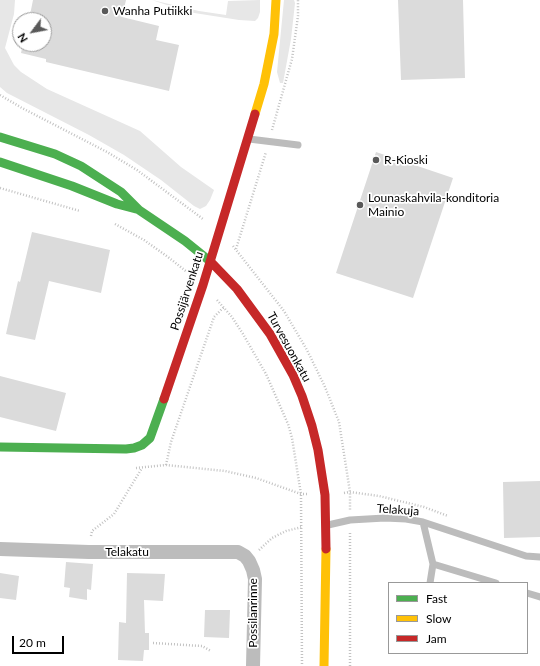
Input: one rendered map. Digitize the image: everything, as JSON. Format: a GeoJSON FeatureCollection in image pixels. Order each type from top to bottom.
{"type":"FeatureCollection","features":[{"type":"Feature","properties":{"kind":"main road","name":"Possijärvenkatu"},"geometry":{"type":"LineString","coordinates":[[0,447],[126,449],[142,445],[150,438],[203,285],[246,139],[264,84],[274,34],[276,0]]}},
{"type":"Feature","properties":{"kind":"main road","name":"Turvesuonkatu"},"geometry":{"type":"LineString","coordinates":[[0,137],[55,154],[80,166],[121,192],[139,210],[185,241],[210,261],[237,289],[270,334],[294,376],[312,426],[318,450],[325,495],[326,575],[324,666]]}},
{"type":"Feature","properties":{"kind":"main road","name":"Turvesuonkatu"},"geometry":{"type":"LineString","coordinates":[[0,162],[72,186],[117,204],[139,210]]}},
{"type":"Feature","properties":{"kind":"street","name":"Telakatu"},"geometry":{"type":"LineString","coordinates":[[0,549],[89,552],[238,552],[250,561]]}},
{"type":"Feature","properties":{"kind":"street","name":"Possilanrinne"},"geometry":{"type":"LineString","coordinates":[[250,561],[255,580],[253,666]]}},
{"type":"Feature","properties":{"kind":"lane"},"geometry":{"type":"LineString","coordinates":[[246,139],[298,145]]}},
{"type":"Feature","properties":{"kind":"lane","name":"Telakuja"},"geometry":{"type":"LineString","coordinates":[[325,525],[350,520],[385,518],[406,519],[423,522],[526,556],[540,557]]}},
{"type":"Feature","properties":{"kind":"lane"},"geometry":{"type":"LineString","coordinates":[[423,522],[433,564],[430,582]]}},
{"type":"Feature","properties":{"kind":"lane"},"geometry":{"type":"LineString","coordinates":[[433,564],[493,582]]}},
{"type":"Feature","properties":{"kind":"lane"},"geometry":{"type":"LineString","coordinates":[[528,593],[540,597]]}},
{"type":"Feature","properties":{"kind":"path"},"geometry":{"type":"LineString","coordinates":[[0,94],[22,108],[108,152],[137,170],[218,232],[236,249],[284,311],[307,350],[325,387],[339,422],[350,492],[350,666]]}},
{"type":"Feature","properties":{"kind":"path"},"geometry":{"type":"LineString","coordinates":[[0,188],[85,213]]}},
{"type":"Feature","properties":{"kind":"path"},"geometry":{"type":"LineString","coordinates":[[110,222],[144,240],[203,285],[232,317],[266,374],[284,413],[292,438],[301,494],[302,666]]}},
{"type":"Feature","properties":{"kind":"path"},"geometry":{"type":"LineString","coordinates":[[166,465],[171,442],[214,317],[223,308],[237,289]]}},
{"type":"Feature","properties":{"kind":"path"},"geometry":{"type":"LineString","coordinates":[[134,468],[166,465],[225,471],[256,478],[301,494],[325,495],[350,492],[379,496],[424,507],[449,516]]}},
{"type":"Feature","properties":{"kind":"path"},"geometry":{"type":"LineString","coordinates":[[89,552],[92,531],[114,514],[142,468]]}},
{"type":"Feature","properties":{"kind":"path"},"geometry":{"type":"LineString","coordinates":[[250,561],[261,547],[272,538],[286,531],[302,527]]}},
{"type":"Feature","properties":{"kind":"path"},"geometry":{"type":"LineString","coordinates":[[153,643],[202,646],[210,651]]}},
{"type":"Feature","properties":{"kind":"shaded area"},"geometry":{"type":"Polygon","coordinates":[[[0,0],[15,0],[14,12],[12,12],[12,22],[5,48],[14,65],[21,72],[47,89],[140,131],[181,167],[214,190],[210,200],[206,206],[200,209],[194,206],[161,180],[124,155],[89,135],[7,93],[0,87],[0,0]]]}},
{"type":"Feature","properties":{"kind":"shaded area"},"geometry":{"type":"Polygon","coordinates":[[[152,0],[199,11],[226,15],[228,1],[260,0],[260,12],[255,21],[239,20],[188,12],[152,0]]]}},
{"type":"Feature","properties":{"kind":"shaded area"},"geometry":{"type":"Polygon","coordinates":[[[284,0],[294,0],[295,3],[291,39],[283,83],[280,83],[277,72],[284,0]]]}},
{"type":"Feature","properties":{"kind":"building"},"geometry":{"type":"Polygon","coordinates":[[[33,0],[126,0],[122,17],[159,26],[156,40],[179,45],[169,91],[46,62],[46,59],[21,53],[52,52],[52,12],[31,12],[33,0]]]}},
{"type":"Feature","properties":{"kind":"building"},"geometry":{"type":"Polygon","coordinates":[[[398,0],[463,0],[465,78],[401,80],[398,0]]]}},
{"type":"Feature","properties":{"kind":"building"},"geometry":{"type":"Polygon","coordinates":[[[376,152],[453,178],[413,298],[336,273],[376,152]]]}},
{"type":"Feature","properties":{"kind":"building"},"geometry":{"type":"Polygon","coordinates":[[[32,232],[110,250],[101,293],[49,281],[35,340],[6,334],[18,281],[20,282],[32,232]]]}},
{"type":"Feature","properties":{"kind":"building"},"geometry":{"type":"Polygon","coordinates":[[[0,376],[66,393],[56,431],[0,417],[0,376]]]}},
{"type":"Feature","properties":{"kind":"building"},"geometry":{"type":"Polygon","coordinates":[[[540,481],[540,537],[504,538],[503,482],[540,481]]]}},
{"type":"Feature","properties":{"kind":"building"},"geometry":{"type":"Polygon","coordinates":[[[66,562],[93,564],[91,590],[87,589],[87,600],[69,597],[70,588],[64,587],[66,562]]]}},
{"type":"Feature","properties":{"kind":"building"},"geometry":{"type":"Polygon","coordinates":[[[0,573],[19,576],[16,600],[0,598],[0,573]]]}},
{"type":"Feature","properties":{"kind":"building"},"geometry":{"type":"Polygon","coordinates":[[[127,573],[165,574],[163,601],[144,600],[145,633],[149,633],[149,650],[144,650],[143,661],[118,660],[119,622],[126,623],[127,573]]]}},
{"type":"Feature","properties":{"kind":"building"},"geometry":{"type":"Polygon","coordinates":[[[205,610],[230,610],[229,638],[204,637],[205,610]]]}},
{"type":"Feature","properties":{"kind":"traffic: fast"},"geometry":{"type":"LineString","coordinates":[[0,137],[55,154],[81,166],[121,192],[139,210],[185,241],[211,262]]}},
{"type":"Feature","properties":{"kind":"traffic: fast"},"geometry":{"type":"LineString","coordinates":[[0,162],[72,186],[117,204],[136,209]]}},
{"type":"Feature","properties":{"kind":"traffic: fast"},"geometry":{"type":"LineString","coordinates":[[0,447],[134,448],[142,445],[150,438],[164,399]]}},
{"type":"Feature","properties":{"kind":"traffic: slow"},"geometry":{"type":"LineString","coordinates":[[255,114],[264,84],[274,34],[276,0]]}},
{"type":"Feature","properties":{"kind":"traffic: slow"},"geometry":{"type":"LineString","coordinates":[[324,666],[326,549]]}},
{"type":"Feature","properties":{"kind":"traffic: jam"},"geometry":{"type":"LineString","coordinates":[[164,399],[203,285],[255,114]]}},
{"type":"Feature","properties":{"kind":"traffic: jam"},"geometry":{"type":"LineString","coordinates":[[211,262],[237,289],[270,334],[293,375],[302,396],[318,450],[325,495],[326,549]]}},
{"type":"Feature","properties":{"kind":"place","name":"Wanha Putiikki"},"geometry":{"type":"Point","coordinates":[105,11]}},
{"type":"Feature","properties":{"kind":"place","name":"R-Kioski"},"geometry":{"type":"Point","coordinates":[376,160]}},
{"type":"Feature","properties":{"kind":"place","name":"Lounaskahvila-konditoria Mainio"},"geometry":{"type":"Point","coordinates":[360,205]}}]}
